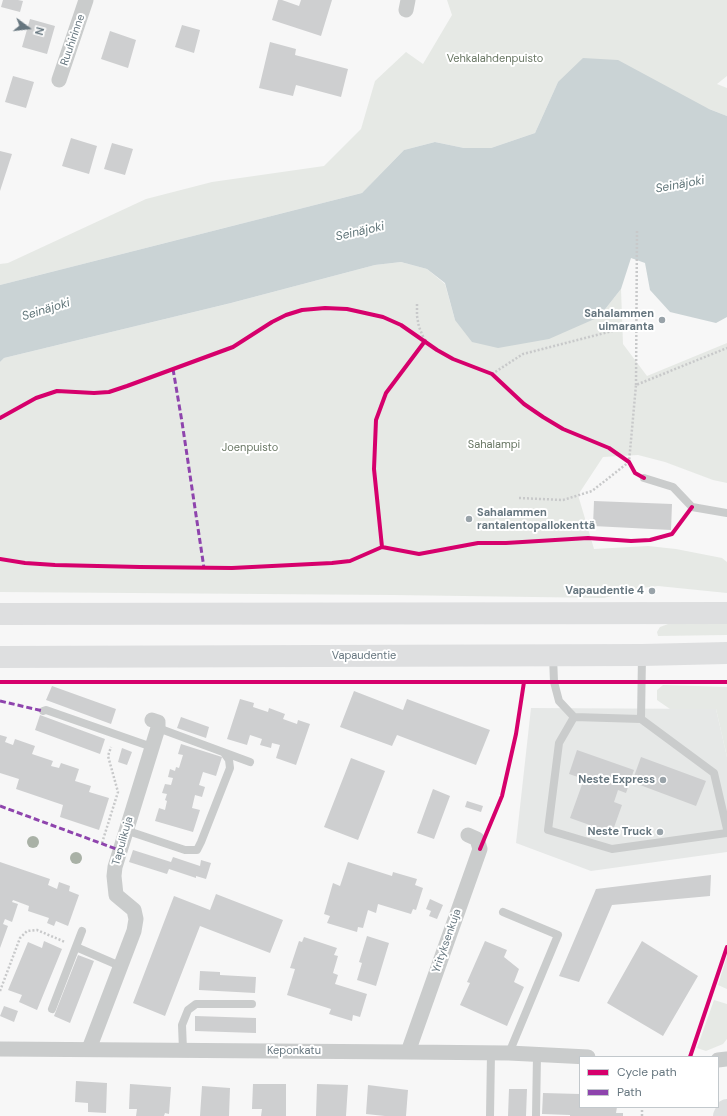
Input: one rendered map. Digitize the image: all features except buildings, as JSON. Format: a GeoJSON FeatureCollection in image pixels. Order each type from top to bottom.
{"type":"FeatureCollection","features":[{"type":"Feature","properties":{"kind":"main road"},"geometry":{"type":"LineString","coordinates":[[0,614],[727,613]]}},
{"type":"Feature","properties":{"kind":"main road","name":"Vapaudentie"},"geometry":{"type":"LineString","coordinates":[[0,657],[553,656],[727,653]]}},
{"type":"Feature","properties":{"kind":"main road"},"geometry":{"type":"LineString","coordinates":[[724,1116],[727,1110]]}},
{"type":"Feature","properties":{"kind":"street","name":"Ruuhirinne"},"geometry":{"type":"LineString","coordinates":[[59,80],[86,0]]}},
{"type":"Feature","properties":{"kind":"street","name":"Tapulikuja"},"geometry":{"type":"LineString","coordinates":[[89,1049],[134,930],[136,919],[134,910],[116,894],[114,867],[152,747],[155,724]]}},
{"type":"Feature","properties":{"kind":"street","name":"Yrityksenkuja"},"geometry":{"type":"LineString","coordinates":[[408,1052],[480,848],[477,839],[468,835]]}},
{"type":"Feature","properties":{"kind":"street","name":"Keponkatu"},"geometry":{"type":"LineString","coordinates":[[0,1049],[509,1053],[579,1057]]}},
{"type":"Feature","properties":{"kind":"lane"},"geometry":{"type":"LineString","coordinates":[[644,478],[673,487],[692,507],[727,513]]}},
{"type":"Feature","properties":{"kind":"lane"},"geometry":{"type":"LineString","coordinates":[[641,719],[642,655]]}},
{"type":"Feature","properties":{"kind":"lane"},"geometry":{"type":"LineString","coordinates":[[553,656],[554,682],[559,701],[574,717],[641,719],[714,773],[727,829]]}},
{"type":"Feature","properties":{"kind":"lane"},"geometry":{"type":"LineString","coordinates":[[43,711],[46,710],[152,747]]}},
{"type":"Feature","properties":{"kind":"lane"},"geometry":{"type":"LineString","coordinates":[[574,717],[559,743],[548,830],[612,849],[727,833]]}},
{"type":"Feature","properties":{"kind":"lane"},"geometry":{"type":"LineString","coordinates":[[155,724],[250,762]]}},
{"type":"Feature","properties":{"kind":"lane"},"geometry":{"type":"LineString","coordinates":[[125,830],[185,850],[197,850],[230,768],[229,760],[224,752]]}},
{"type":"Feature","properties":{"kind":"lane"},"geometry":{"type":"LineString","coordinates":[[503,912],[558,935],[509,1053]]}},
{"type":"Feature","properties":{"kind":"lane"},"geometry":{"type":"LineString","coordinates":[[52,1009],[82,931]]}},
{"type":"Feature","properties":{"kind":"lane"},"geometry":{"type":"LineString","coordinates":[[76,947],[120,966]]}},
{"type":"Feature","properties":{"kind":"lane"},"geometry":{"type":"LineString","coordinates":[[182,1050],[182,1025],[188,1010],[196,1004],[252,1004]]}},
{"type":"Feature","properties":{"kind":"lane"},"geometry":{"type":"LineString","coordinates":[[490,1116],[491,1053]]}},
{"type":"Feature","properties":{"kind":"lane"},"geometry":{"type":"LineString","coordinates":[[536,1116],[537,1055]]}},
{"type":"Feature","properties":{"kind":"path"},"geometry":{"type":"LineString","coordinates":[[637,230],[636,385],[630,462],[635,473],[644,478]]}},
{"type":"Feature","properties":{"kind":"path"},"geometry":{"type":"LineString","coordinates":[[417,304],[419,327],[425,341]]}},
{"type":"Feature","properties":{"kind":"path"},"geometry":{"type":"LineString","coordinates":[[492,374],[523,354],[636,326]]}},
{"type":"Feature","properties":{"kind":"path"},"geometry":{"type":"LineString","coordinates":[[419,337],[431,346]]}},
{"type":"Feature","properties":{"kind":"path"},"geometry":{"type":"LineString","coordinates":[[420,347],[425,341]]}},
{"type":"Feature","properties":{"kind":"path"},"geometry":{"type":"LineString","coordinates":[[636,385],[727,348]]}},
{"type":"Feature","properties":{"kind":"path"},"geometry":{"type":"LineString","coordinates":[[485,371],[498,379]]}},
{"type":"Feature","properties":{"kind":"path"},"geometry":{"type":"LineString","coordinates":[[624,459],[630,462]]}},
{"type":"Feature","properties":{"kind":"path"},"geometry":{"type":"LineString","coordinates":[[519,498],[563,500],[592,490],[630,462]]}},
{"type":"Feature","properties":{"kind":"path"},"geometry":{"type":"LineString","coordinates":[[102,843],[118,792],[108,756],[115,735]]}},
{"type":"Feature","properties":{"kind":"path"},"geometry":{"type":"LineString","coordinates":[[0,991],[20,938],[27,931],[37,930],[76,947]]}},
{"type":"Feature","properties":{"kind":"shaded area"},"geometry":{"type":"Polygon","coordinates":[[[531,708],[716,709],[727,757],[727,852],[591,871],[516,843],[531,708]]]}},
{"type":"Feature","properties":{"kind":"green space","name":"Vehkalahdenpuisto"},"geometry":{"type":"Polygon","coordinates":[[[447,0],[727,0],[727,76],[717,84],[727,88],[727,116],[709,109],[558,82],[535,133],[491,148],[464,148],[435,142],[404,150],[362,193],[0,285],[0,264],[8,263],[146,199],[212,182],[324,166],[361,129],[375,81],[406,52],[423,64],[452,15],[447,0]]]}},
{"type":"Feature","properties":{"kind":"green space"},"geometry":{"type":"Polygon","coordinates":[[[401,262],[427,269],[445,284],[455,320],[599,317],[621,289],[623,344],[647,376],[727,343],[727,483],[713,480],[665,462],[638,455],[603,457],[578,495],[594,549],[648,546],[676,549],[722,558],[727,562],[727,593],[658,586],[642,588],[604,598],[0,592],[0,362],[4,358],[231,303],[375,265],[401,262]]]}},
{"type":"Feature","properties":{"kind":"green space"},"geometry":{"type":"Polygon","coordinates":[[[668,624],[727,624],[727,635],[658,636],[657,632],[660,627],[668,624]]]}},
{"type":"Feature","properties":{"kind":"green space"},"geometry":{"type":"Polygon","coordinates":[[[663,685],[727,687],[727,757],[716,709],[670,709],[657,700],[657,690],[663,685]]]}},
{"type":"Feature","properties":{"kind":"green space"},"geometry":{"type":"Polygon","coordinates":[[[727,956],[727,989],[718,985],[727,956]]]}},
{"type":"Feature","properties":{"kind":"green space"},"geometry":{"type":"Polygon","coordinates":[[[714,1000],[727,1004],[727,1039],[723,1044],[706,1051],[697,1048],[714,1000]]]}},
{"type":"Feature","properties":{"kind":"water","name":"Seinäjoki"},"geometry":{"type":"Polygon","coordinates":[[[583,58],[618,60],[709,109],[727,116],[727,317],[716,323],[670,312],[650,290],[645,263],[631,258],[621,289],[599,317],[549,339],[498,348],[472,342],[455,320],[445,283],[427,269],[401,262],[375,265],[231,303],[4,358],[0,362],[0,285],[362,193],[404,150],[435,142],[464,148],[491,148],[535,133],[558,82],[583,58]]]}},
{"type":"Feature","properties":{"kind":"marked path"},"geometry":{"type":"LineString","coordinates":[[173,369],[204,568]]}},
{"type":"Feature","properties":{"kind":"marked path"},"geometry":{"type":"LineString","coordinates":[[0,701],[43,711]]}},
{"type":"Feature","properties":{"kind":"marked path"},"geometry":{"type":"LineString","coordinates":[[0,806],[119,850]]}},
{"type":"Feature","properties":{"kind":"cycle path"},"geometry":{"type":"LineString","coordinates":[[0,418],[36,398],[57,391],[94,393],[109,392],[127,386],[233,347],[272,322],[286,315],[302,310],[325,308],[347,309],[383,317],[401,325],[437,350],[453,359],[492,374],[524,404],[563,429],[609,448],[629,462],[635,473],[644,478]]}},
{"type":"Feature","properties":{"kind":"cycle path"},"geometry":{"type":"LineString","coordinates":[[382,547],[374,469],[376,420],[386,393],[425,341]]}},
{"type":"Feature","properties":{"kind":"cycle path"},"geometry":{"type":"LineString","coordinates":[[0,559],[25,563],[55,565],[232,568],[350,561],[382,547],[419,554],[478,543],[506,543],[588,538],[631,541],[650,540],[672,534],[692,507]]}},
{"type":"Feature","properties":{"kind":"cycle path"},"geometry":{"type":"LineString","coordinates":[[0,682],[727,682]]}},
{"type":"Feature","properties":{"kind":"cycle path"},"geometry":{"type":"LineString","coordinates":[[480,849],[502,796],[516,734],[524,682]]}},
{"type":"Feature","properties":{"kind":"cycle path"},"geometry":{"type":"LineString","coordinates":[[690,1056],[727,947]]}},
{"type":"Feature","properties":{"kind":"place","name":"Sahalammen uimaranta"},"geometry":{"type":"Point","coordinates":[662,320]}},
{"type":"Feature","properties":{"kind":"place","name":"Sahalammen rantalentopallokenttä"},"geometry":{"type":"Point","coordinates":[469,519]}},
{"type":"Feature","properties":{"kind":"place","name":"Vapaudentie 4"},"geometry":{"type":"Point","coordinates":[652,591]}},
{"type":"Feature","properties":{"kind":"place","name":"Neste Express"},"geometry":{"type":"Point","coordinates":[663,780]}},
{"type":"Feature","properties":{"kind":"place","name":"Neste Truck"},"geometry":{"type":"Point","coordinates":[660,832]}},
{"type":"Feature","properties":{"kind":"park label","name":"Sahalampi"},"geometry":{"type":"Point","coordinates":[494,445]}},
{"type":"Feature","properties":{"kind":"park label","name":"Joenpuisto"},"geometry":{"type":"Point","coordinates":[250,448]}}]}
